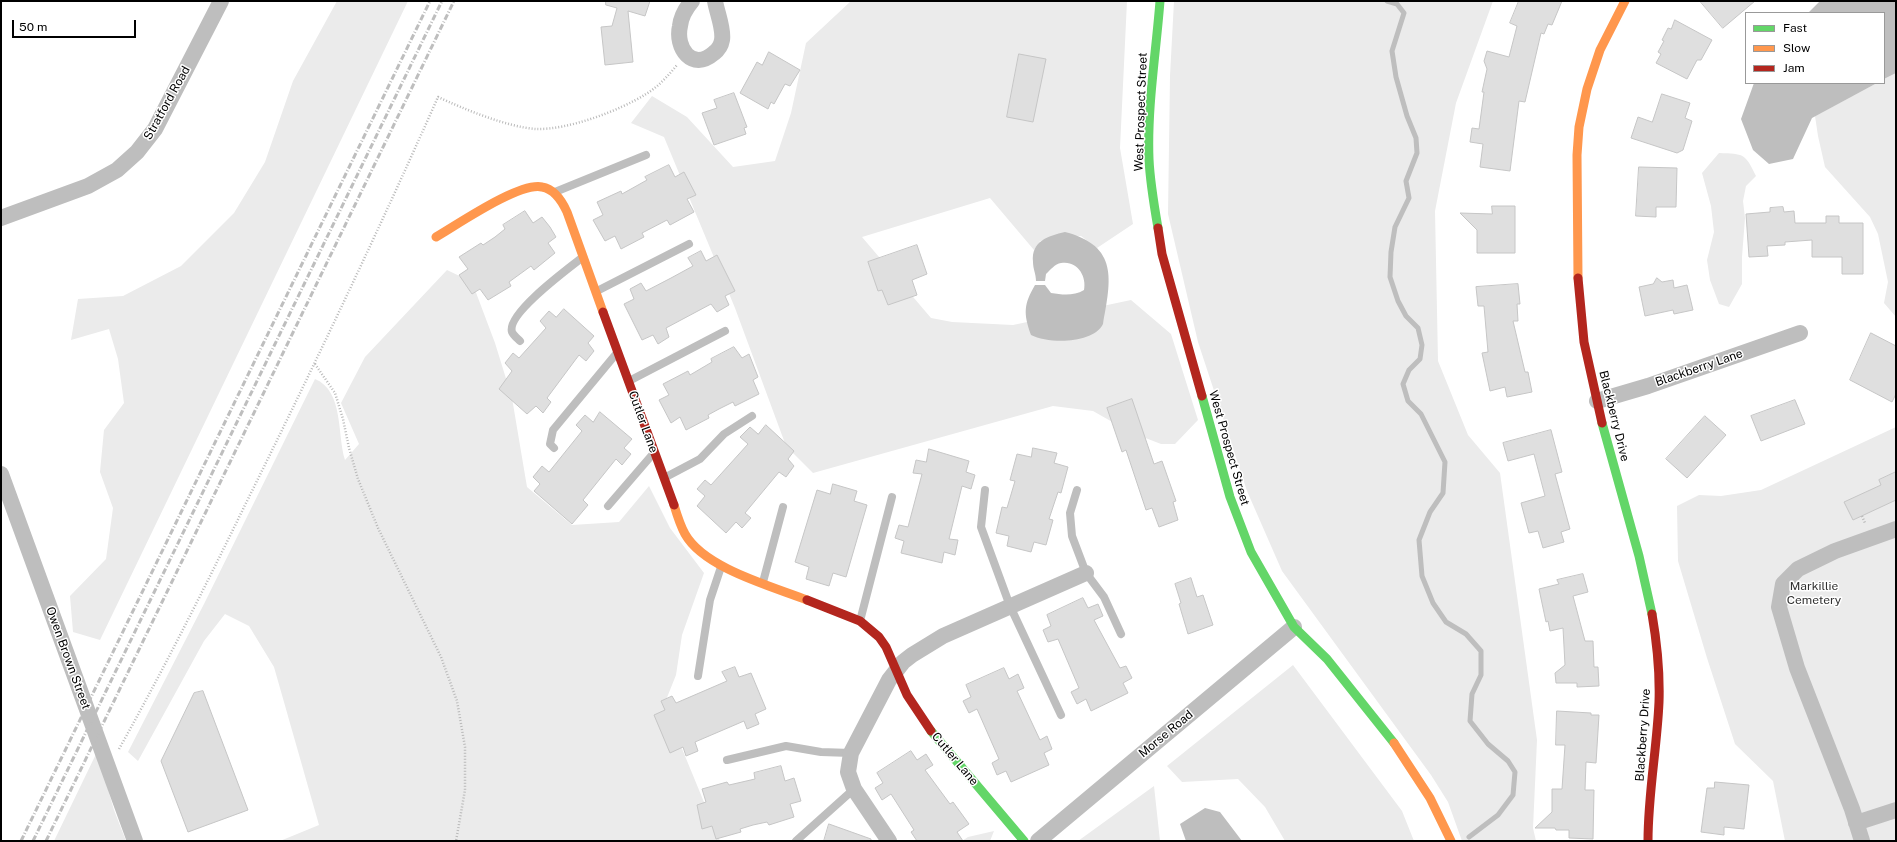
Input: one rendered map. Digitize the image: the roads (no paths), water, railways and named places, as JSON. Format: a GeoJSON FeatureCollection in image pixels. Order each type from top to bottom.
{"type":"FeatureCollection","features":[{"type":"Feature","properties":{"kind":"street","name":"Stratford Road"},"geometry":{"type":"LineString","coordinates":[[1,218],[88,186],[117,170],[137,152],[155,129],[221,1]]}},
{"type":"Feature","properties":{"kind":"street"},"geometry":{"type":"LineString","coordinates":[[692,1],[687,8],[680,25],[680,45],[686,55],[694,59],[703,59],[719,49],[722,40],[722,31],[715,1]]}},
{"type":"Feature","properties":{"kind":"street","name":"West Prospect Street"},"geometry":{"type":"LineString","coordinates":[[1160,1],[1151,107],[1149,158],[1151,186],[1162,254],[1230,497],[1251,552],[1294,627],[1327,659],[1398,750],[1430,798],[1451,841]]}},
{"type":"Feature","properties":{"kind":"street","name":"Blackberry Drive"},"geometry":{"type":"LineString","coordinates":[[1625,1],[1601,49],[1583,108],[1578,142],[1576,249],[1584,346],[1597,401],[1649,593],[1659,658],[1658,721],[1647,822],[1648,841]]}},
{"type":"Feature","properties":{"kind":"street"},"geometry":{"type":"LineString","coordinates":[[436,237],[519,190],[536,186],[554,192]]}},
{"type":"Feature","properties":{"kind":"street","name":"Cutler Lane"},"geometry":{"type":"LineString","coordinates":[[554,192],[562,201],[567,212],[663,478],[685,534],[694,546],[705,556],[721,566],[860,621],[879,637],[886,647],[907,695],[924,722],[1024,841]]}},
{"type":"Feature","properties":{"kind":"street","name":"Blackberry Lane"},"geometry":{"type":"LineString","coordinates":[[1597,401],[1648,386],[1800,333]]}},
{"type":"Feature","properties":{"kind":"street","name":"Owen Brown Street"},"geometry":{"type":"LineString","coordinates":[[1,474],[135,841]]}},
{"type":"Feature","properties":{"kind":"street"},"geometry":{"type":"LineString","coordinates":[[1862,841],[1797,668],[1779,607],[1783,584],[1798,569],[1835,551],[1896,529]]}},
{"type":"Feature","properties":{"kind":"street"},"geometry":{"type":"LineString","coordinates":[[889,841],[854,789],[848,772],[851,753],[877,700],[896,670],[912,655],[943,636],[1086,573]]}},
{"type":"Feature","properties":{"kind":"street","name":"Morse Road"},"geometry":{"type":"LineString","coordinates":[[1038,841],[1294,627]]}},
{"type":"Feature","properties":{"kind":"street"},"geometry":{"type":"LineString","coordinates":[[1856,823],[1896,810]]}},
{"type":"Feature","properties":{"kind":"lane"},"geometry":{"type":"LineString","coordinates":[[554,192],[646,155]]}},
{"type":"Feature","properties":{"kind":"lane"},"geometry":{"type":"LineString","coordinates":[[596,292],[689,244]]}},
{"type":"Feature","properties":{"kind":"lane"},"geometry":{"type":"LineString","coordinates":[[520,342],[512,332],[512,325],[516,316],[535,297],[584,257]]}},
{"type":"Feature","properties":{"kind":"lane"},"geometry":{"type":"LineString","coordinates":[[629,382],[725,331]]}},
{"type":"Feature","properties":{"kind":"lane"},"geometry":{"type":"LineString","coordinates":[[554,448],[550,444],[553,430],[618,352]]}},
{"type":"Feature","properties":{"kind":"lane"},"geometry":{"type":"LineString","coordinates":[[663,478],[700,459],[724,434],[752,416]]}},
{"type":"Feature","properties":{"kind":"lane"},"geometry":{"type":"LineString","coordinates":[[608,506],[654,453]]}},
{"type":"Feature","properties":{"kind":"lane"},"geometry":{"type":"LineString","coordinates":[[985,490],[981,527],[1010,606],[1061,715]]}},
{"type":"Feature","properties":{"kind":"lane"},"geometry":{"type":"LineString","coordinates":[[1077,490],[1070,513],[1072,536],[1086,573],[1104,597],[1121,634]]}},
{"type":"Feature","properties":{"kind":"lane"},"geometry":{"type":"LineString","coordinates":[[860,621],[892,497]]}},
{"type":"Feature","properties":{"kind":"lane"},"geometry":{"type":"LineString","coordinates":[[762,583],[783,507]]}},
{"type":"Feature","properties":{"kind":"lane"},"geometry":{"type":"LineString","coordinates":[[698,676],[710,600],[721,566]]}},
{"type":"Feature","properties":{"kind":"lane"},"geometry":{"type":"LineString","coordinates":[[727,760],[786,746],[821,752],[851,753]]}},
{"type":"Feature","properties":{"kind":"lane"},"geometry":{"type":"LineString","coordinates":[[796,841],[854,789]]}},
{"type":"Feature","properties":{"kind":"waterway"},"geometry":{"type":"LineString","coordinates":[[1387,1],[1397,4],[1404,13],[1392,51],[1396,77],[1407,116],[1416,138],[1417,153],[1406,181],[1409,198],[1395,227],[1391,252],[1390,277],[1398,301],[1406,316],[1418,328],[1422,345],[1420,359],[1409,370],[1403,384],[1408,401],[1421,414],[1445,462],[1443,493],[1430,512],[1419,540],[1422,576],[1433,603],[1446,622],[1466,634],[1481,651],[1481,675],[1472,694],[1470,721],[1488,744],[1508,761],[1515,772],[1513,795],[1498,815],[1469,837]]}},
{"type":"Feature","properties":{"kind":"railway"},"geometry":{"type":"LineString","coordinates":[[21,841],[430,1]]}},
{"type":"Feature","properties":{"kind":"railway"},"geometry":{"type":"LineString","coordinates":[[33,841],[442,1]]}},
{"type":"Feature","properties":{"kind":"railway"},"geometry":{"type":"LineString","coordinates":[[46,841],[454,1]]}},
{"type":"Feature","properties":{"kind":"park label","name":"Markillie Cemetery"},"geometry":{"type":"Point","coordinates":[1814,593]}}]}
